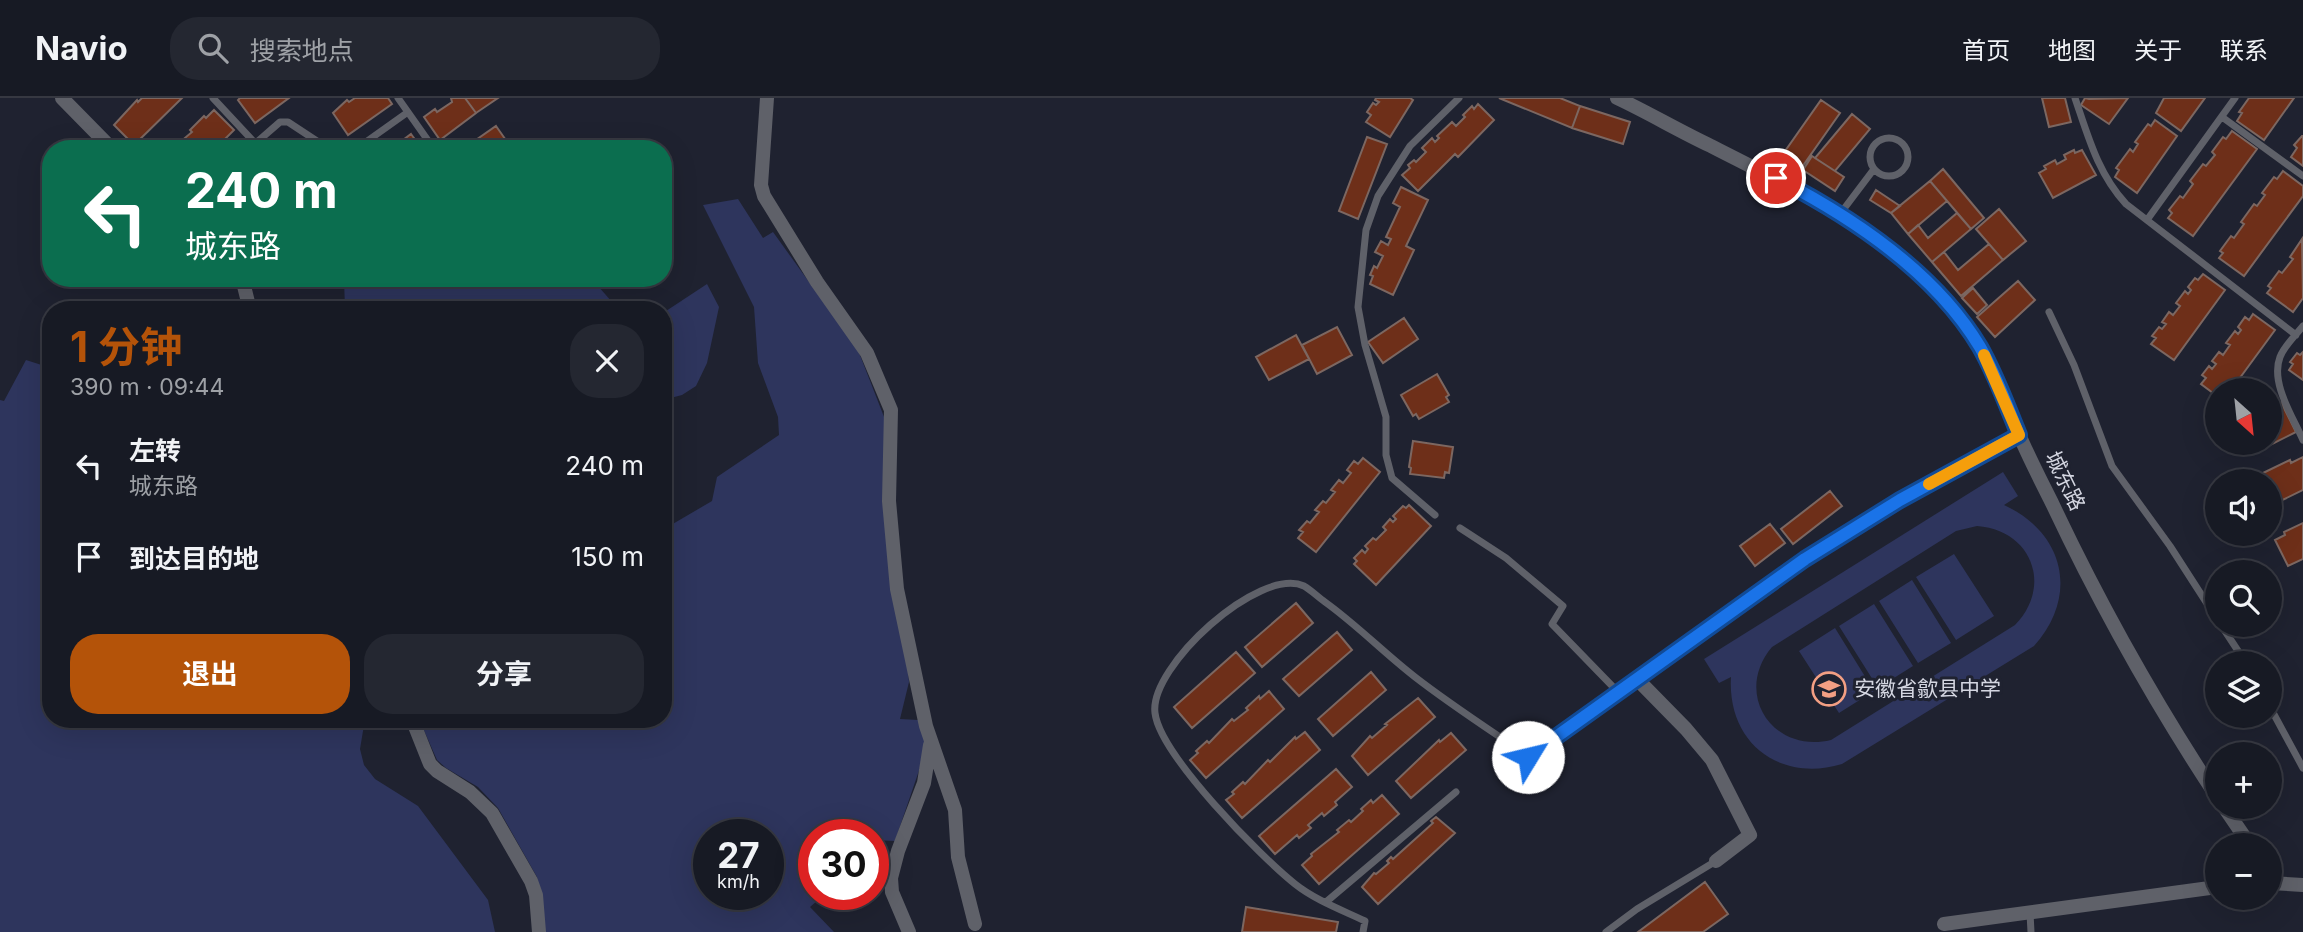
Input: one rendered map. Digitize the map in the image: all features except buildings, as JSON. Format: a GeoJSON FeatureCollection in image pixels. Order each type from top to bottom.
{"type":"FeatureCollection","features":[{"type":"Feature","properties":{"kind":"street"},"geometry":{"type":"LineString","coordinates":[[62,98],[103,140]]}},
{"type":"Feature","properties":{"kind":"street"},"geometry":{"type":"LineString","coordinates":[[766,98],[761,185],[764,196],[817,282],[867,353],[891,410],[888,481],[897,589],[930,740],[955,810],[958,857],[975,924]]}},
{"type":"Feature","properties":{"kind":"street","name":"城东路"},"geometry":{"type":"LineString","coordinates":[[1617,98],[1794,187],[1840,214],[1901,260],[1956,313],[1990,366],[2019,435],[2119,635],[2205,778]]}},
{"type":"Feature","properties":{"kind":"street"},"geometry":{"type":"LineString","coordinates":[[1528,757],[1805,559],[1900,500],[2019,435]]}},
{"type":"Feature","properties":{"kind":"street"},"geometry":{"type":"LineString","coordinates":[[1637,679],[1712,760],[1750,835],[1716,861]]}},
{"type":"Feature","properties":{"kind":"street"},"geometry":{"type":"LineString","coordinates":[[416,728],[430,764],[470,792],[492,813],[531,881],[536,895],[539,932]]}},
{"type":"Feature","properties":{"kind":"street"},"geometry":{"type":"LineString","coordinates":[[909,932],[892,892],[891,878],[898,851],[924,783],[930,740]]}},
{"type":"Feature","properties":{"kind":"street"},"geometry":{"type":"LineString","coordinates":[[2282,882],[2303,885]]}},
{"type":"Feature","properties":{"kind":"street"},"geometry":{"type":"LineString","coordinates":[[1944,928],[2205,889]]}},
{"type":"Feature","properties":{"kind":"lane"},"geometry":{"type":"LineString","coordinates":[[213,98],[247,140]]}},
{"type":"Feature","properties":{"kind":"lane"},"geometry":{"type":"LineString","coordinates":[[398,98],[428,140]]}},
{"type":"Feature","properties":{"kind":"lane"},"geometry":{"type":"LineString","coordinates":[[1436,515],[1392,478],[1386,455],[1386,418],[1365,345],[1358,307],[1366,230],[1378,196],[1410,146],[1460,98]]}},
{"type":"Feature","properties":{"kind":"lane"},"geometry":{"type":"LineString","coordinates":[[2075,98],[2094,155],[2109,183],[2126,204],[2297,335]]}},
{"type":"Feature","properties":{"kind":"lane"},"geometry":{"type":"LineString","coordinates":[[2147,220],[2235,98]]}},
{"type":"Feature","properties":{"kind":"lane"},"geometry":{"type":"LineString","coordinates":[[369,140],[408,112]]}},
{"type":"Feature","properties":{"kind":"lane"},"geometry":{"type":"LineString","coordinates":[[2221,117],[2303,176]]}},
{"type":"Feature","properties":{"kind":"lane"},"geometry":{"type":"LineString","coordinates":[[259,140],[275,125],[288,122],[315,140]]}},
{"type":"Feature","properties":{"kind":"lane"},"geometry":{"type":"LineString","coordinates":[[1890,139],[1902,145],[1908,157],[1900,172],[1884,176],[1874,169],[1870,156],[1876,144],[1890,139]]}},
{"type":"Feature","properties":{"kind":"lane"},"geometry":{"type":"LineString","coordinates":[[1840,214],[1874,169]]}},
{"type":"Feature","properties":{"kind":"lane"},"geometry":{"type":"LineString","coordinates":[[2049,312],[2074,365],[2112,466],[2170,546],[2205,600]]}},
{"type":"Feature","properties":{"kind":"lane"},"geometry":{"type":"LineString","coordinates":[[2303,326],[2280,357],[2280,388],[2303,440]]}},
{"type":"Feature","properties":{"kind":"lane"},"geometry":{"type":"LineString","coordinates":[[1460,527],[1506,558],[1563,606],[1552,624],[1618,692]]}},
{"type":"Feature","properties":{"kind":"lane"},"geometry":{"type":"LineString","coordinates":[[1363,932],[1365,921],[1297,886],[1247,842],[1161,734],[1154,710],[1164,677],[1179,655],[1224,614],[1269,588],[1294,584],[1303,586],[1415,677],[1528,757]]}},
{"type":"Feature","properties":{"kind":"lane"},"geometry":{"type":"LineString","coordinates":[[2281,728],[2303,768]]}},
{"type":"Feature","properties":{"kind":"lane"},"geometry":{"type":"LineString","coordinates":[[1326,902],[1456,792]]}},
{"type":"Feature","properties":{"kind":"lane"},"geometry":{"type":"LineString","coordinates":[[1606,932],[1637,909],[1716,861]]}},
{"type":"Feature","properties":{"kind":"lane"},"geometry":{"type":"LineString","coordinates":[[2030,913],[2031,932]]}},
{"type":"Feature","properties":{"kind":"shaded area"},"geometry":{"type":"Polygon","coordinates":[[[738,199],[763,238],[773,232],[858,350],[886,422],[909,682],[900,719],[918,720],[927,747],[895,841],[889,841],[889,819],[798,819],[798,910],[813,910],[834,932],[545,932],[537,877],[498,808],[478,787],[437,760],[423,728],[672,728],[672,524],[712,501],[717,477],[779,435],[778,417],[758,363],[754,307],[703,205],[738,199]]]}},
{"type":"Feature","properties":{"kind":"shaded area"},"geometry":{"type":"Polygon","coordinates":[[[707,284],[719,307],[707,363],[696,386],[672,398],[672,307],[707,284]]]}},
{"type":"Feature","properties":{"kind":"shaded area"},"geometry":{"type":"Polygon","coordinates":[[[344,287],[599,287],[611,301],[345,301],[344,287]]]}},
{"type":"Feature","properties":{"kind":"shaded area"},"geometry":{"type":"Polygon","coordinates":[[[26,360],[42,365],[42,728],[364,728],[360,749],[364,765],[375,779],[418,806],[488,900],[495,932],[0,932],[0,400],[4,401],[26,360]]]}},
{"type":"Feature","properties":{"kind":"shaded area"},"geometry":{"type":"Polygon","coordinates":[[[2003,472],[2018,496],[2004,505],[2025,517],[2041,532],[2059,567],[2057,607],[2048,627],[2034,646],[1842,764],[1798,768],[1778,762],[1761,752],[1738,721],[1732,700],[1731,677],[1719,683],[1704,659],[2003,472]],[[1977,526],[1956,531],[1772,647],[1761,665],[1756,683],[1758,700],[1765,716],[1776,729],[1791,738],[1810,742],[1831,740],[2015,625],[2027,610],[2033,594],[2031,562],[2023,549],[2011,538],[1996,530],[1977,526]]]}},
{"type":"Feature","properties":{"kind":"shaded area"},"geometry":{"type":"Polygon","coordinates":[[[1954,554],[1994,616],[1956,640],[1916,577],[1954,554]]]}},
{"type":"Feature","properties":{"kind":"shaded area"},"geometry":{"type":"Polygon","coordinates":[[[1912,580],[1951,643],[1918,663],[1879,601],[1912,580]]]}},
{"type":"Feature","properties":{"kind":"shaded area"},"geometry":{"type":"Polygon","coordinates":[[[1874,604],[1913,666],[1878,688],[1839,626],[1874,604]]]}},
{"type":"Feature","properties":{"kind":"shaded area"},"geometry":{"type":"Polygon","coordinates":[[[1835,628],[1874,691],[1839,713],[1799,651],[1835,628]]]}},
{"type":"Feature","properties":{"kind":"slow traffic"},"geometry":{"type":"LineString","coordinates":[[1929,484],[2019,435],[1984,355]]}},
{"type":"Feature","properties":{"kind":"place","name":"安徽省歙县中学"},"geometry":{"type":"Point","coordinates":[1829,689]}},
{"type":"Feature","properties":{"kind":"route"},"geometry":{"type":"LineString","coordinates":[[1528,757],[1805,559],[1900,500],[2019,435],[1990,366],[1956,313],[1930,286],[1877,241],[1828,207],[1776,178]]}}]}
